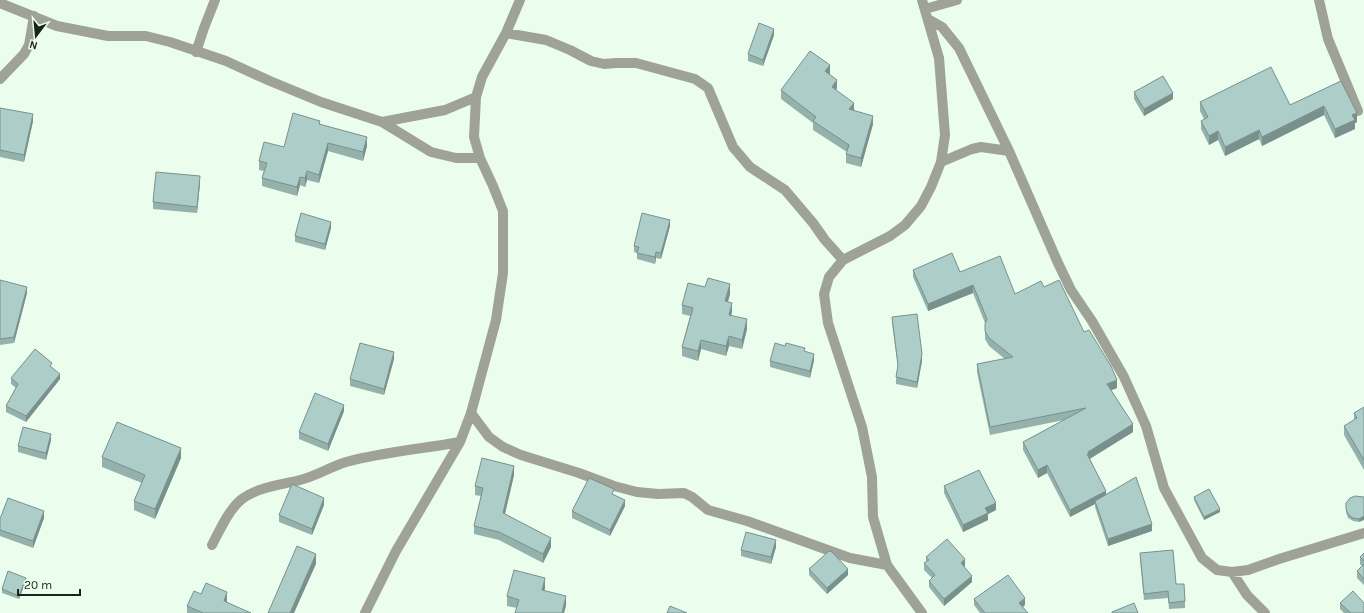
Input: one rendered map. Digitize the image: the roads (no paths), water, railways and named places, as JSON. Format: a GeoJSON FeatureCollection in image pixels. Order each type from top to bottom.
{"type":"FeatureCollection","features":[{"type":"Feature","properties":{"kind":"street"},"geometry":{"type":"LineString","coordinates":[[196,52],[215,0]]}},
{"type":"Feature","properties":{"kind":"street"},"geometry":{"type":"LineString","coordinates":[[365,613],[396,550],[460,442],[471,413],[496,320],[503,273],[503,211],[480,158],[474,137],[476,96],[482,77],[506,33],[520,0]]}},
{"type":"Feature","properties":{"kind":"street"},"geometry":{"type":"LineString","coordinates":[[925,9],[957,0]]}},
{"type":"Feature","properties":{"kind":"street"},"geometry":{"type":"LineString","coordinates":[[1319,0],[1328,39],[1358,112]]}},
{"type":"Feature","properties":{"kind":"street"},"geometry":{"type":"LineString","coordinates":[[0,3],[57,26],[108,36],[146,36],[170,42],[226,61],[321,102],[382,122],[431,152],[456,158],[480,158]]}},
{"type":"Feature","properties":{"kind":"street"},"geometry":{"type":"LineString","coordinates":[[925,9],[959,48],[1009,151],[1071,290],[1092,321],[1120,371],[1143,419],[1164,488],[1202,558],[1217,570],[1232,572],[1248,570],[1364,533]]}},
{"type":"Feature","properties":{"kind":"street"},"geometry":{"type":"LineString","coordinates":[[922,613],[887,565],[873,517],[872,478],[862,427],[828,323],[824,294],[829,278],[843,260],[890,236],[905,225],[922,206],[941,162],[945,135],[939,58],[925,9]]}},
{"type":"Feature","properties":{"kind":"street"},"geometry":{"type":"LineString","coordinates":[[0,79],[24,54],[30,45],[34,16]]}},
{"type":"Feature","properties":{"kind":"street"},"geometry":{"type":"LineString","coordinates":[[506,33],[546,40],[591,61],[604,64],[636,63],[695,79],[708,88],[733,147],[750,167],[785,190],[843,260]]}},
{"type":"Feature","properties":{"kind":"street"},"geometry":{"type":"LineString","coordinates":[[382,122],[445,110],[476,96]]}},
{"type":"Feature","properties":{"kind":"street"},"geometry":{"type":"LineString","coordinates":[[941,162],[981,147],[1009,151]]}},
{"type":"Feature","properties":{"kind":"street"},"geometry":{"type":"LineString","coordinates":[[471,413],[489,437],[502,447],[521,455],[579,473],[614,486],[637,492],[658,494],[684,493],[692,497],[708,510],[747,521],[850,558],[887,565]]}},
{"type":"Feature","properties":{"kind":"street"},"geometry":{"type":"LineString","coordinates":[[212,545],[228,516],[241,499],[252,493],[273,486],[302,480],[345,462],[460,442]]}},
{"type":"Feature","properties":{"kind":"street"},"geometry":{"type":"LineString","coordinates":[[1232,572],[1247,595],[1265,613]]}}]}
